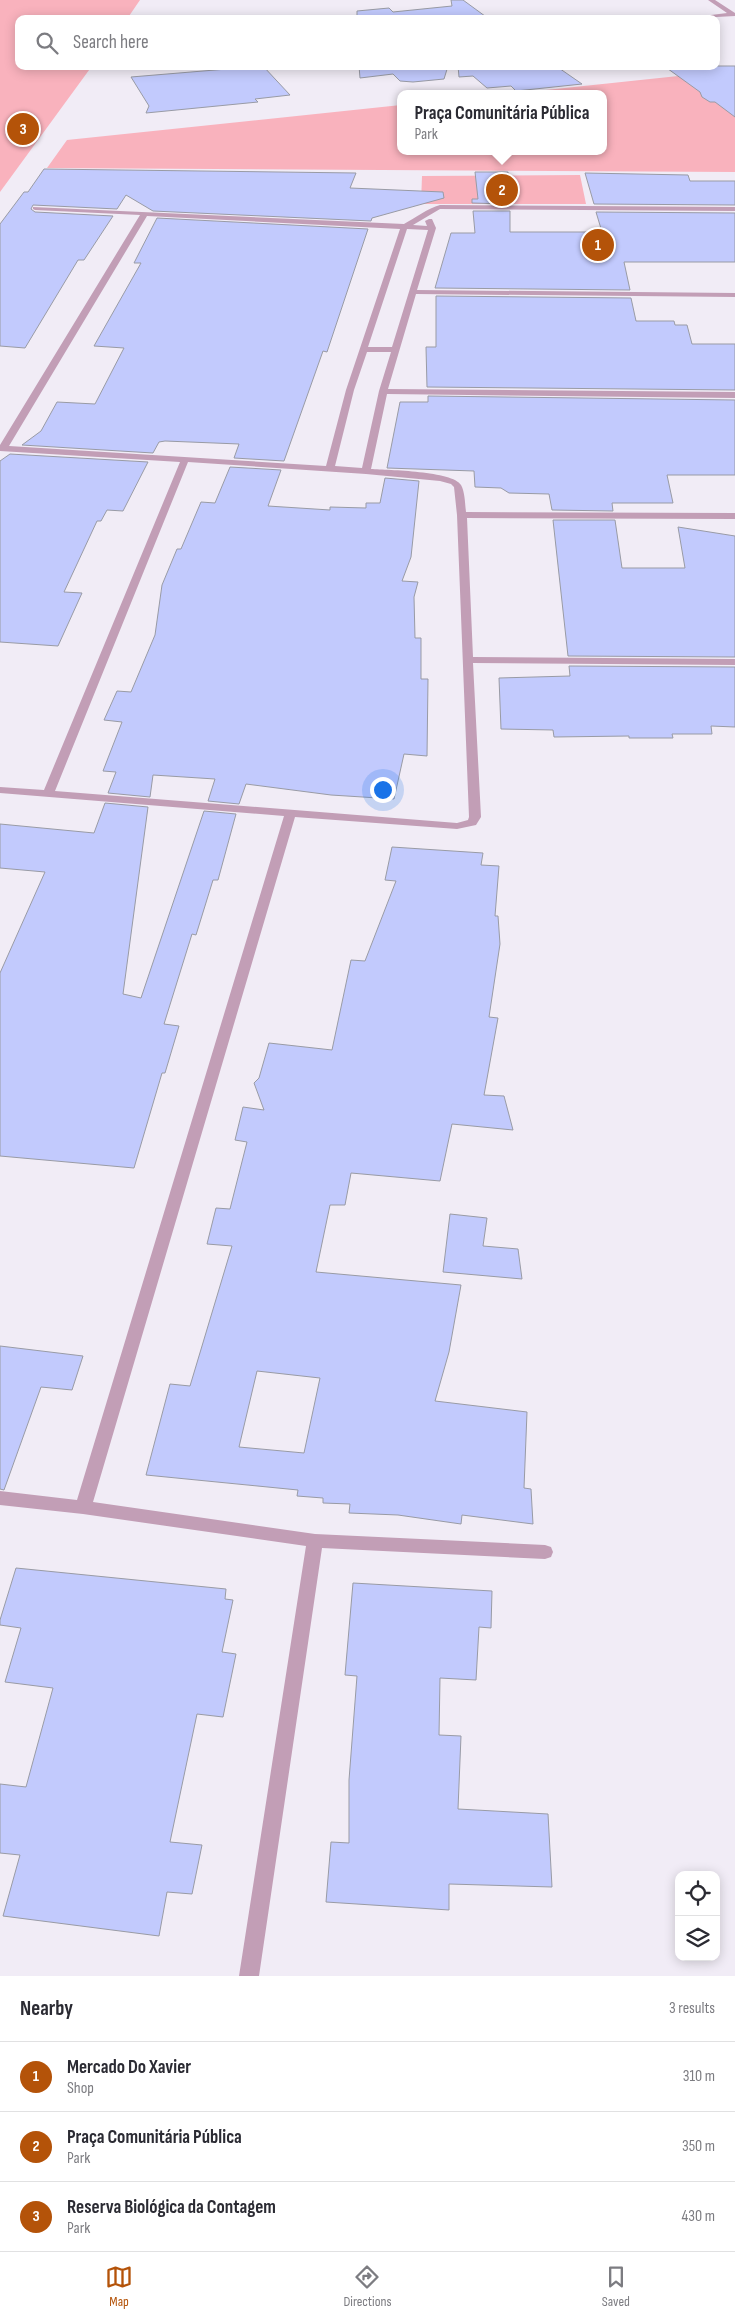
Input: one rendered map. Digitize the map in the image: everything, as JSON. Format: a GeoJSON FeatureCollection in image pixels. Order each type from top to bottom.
{"type":"FeatureCollection","features":[{"type":"Feature","properties":{"kind":"street"},"geometry":{"type":"LineString","coordinates":[[711,0],[734,15]]}},
{"type":"Feature","properties":{"kind":"street"},"geometry":{"type":"LineString","coordinates":[[720,16],[734,15]]}},
{"type":"Feature","properties":{"kind":"street"},"geometry":{"type":"LineString","coordinates":[[35,208],[432,228]]}},
{"type":"Feature","properties":{"kind":"street"},"geometry":{"type":"LineString","coordinates":[[330,468],[350,390],[404,227],[427,216],[433,209],[440,208],[735,209]]}},
{"type":"Feature","properties":{"kind":"street"},"geometry":{"type":"LineString","coordinates":[[0,790],[457,826],[472,823],[475,817],[462,515],[458,487],[448,480],[366,471],[2,448],[145,213]]}},
{"type":"Feature","properties":{"kind":"street"},"geometry":{"type":"LineString","coordinates":[[366,471],[383,391],[432,228],[427,216]]}},
{"type":"Feature","properties":{"kind":"street"},"geometry":{"type":"LineString","coordinates":[[413,292],[735,295]]}},
{"type":"Feature","properties":{"kind":"street"},"geometry":{"type":"LineString","coordinates":[[363,349],[396,350]]}},
{"type":"Feature","properties":{"kind":"street"},"geometry":{"type":"LineString","coordinates":[[383,391],[735,395]]}},
{"type":"Feature","properties":{"kind":"street"},"geometry":{"type":"LineString","coordinates":[[48,794],[184,460]]}},
{"type":"Feature","properties":{"kind":"street"},"geometry":{"type":"LineString","coordinates":[[462,515],[735,516]]}},
{"type":"Feature","properties":{"kind":"street"},"geometry":{"type":"LineString","coordinates":[[468,660],[735,662]]}},
{"type":"Feature","properties":{"kind":"street"},"geometry":{"type":"LineString","coordinates":[[83,1507],[290,814]]}},
{"type":"Feature","properties":{"kind":"street"},"geometry":{"type":"LineString","coordinates":[[0,1498],[83,1507],[315,1541],[545,1552]]}},
{"type":"Feature","properties":{"kind":"street"},"geometry":{"type":"LineString","coordinates":[[249,1976],[315,1541]]}},
{"type":"Feature","properties":{"kind":"shaded area"},"geometry":{"type":"Polygon","coordinates":[[[0,0],[140,0],[130,15],[15,15],[15,70],[89,70],[0,192],[0,0]]]}},
{"type":"Feature","properties":{"kind":"shaded area"},"geometry":{"type":"Polygon","coordinates":[[[735,70],[735,172],[47,168],[67,140],[397,105],[397,155],[607,155],[607,90],[545,90],[735,70]]]}},
{"type":"Feature","properties":{"kind":"shaded area"},"geometry":{"type":"Polygon","coordinates":[[[580,175],[586,204],[421,204],[422,176],[580,175]]]}},
{"type":"Feature","properties":{"kind":"building"},"geometry":{"type":"Polygon","coordinates":[[[451,0],[463,0],[484,15],[357,15],[357,11],[389,8],[393,12],[452,6],[451,0]]]}},
{"type":"Feature","properties":{"kind":"building"},"geometry":{"type":"Polygon","coordinates":[[[720,66],[735,66],[735,117],[715,102],[710,102],[702,97],[700,92],[670,70],[720,70],[720,66]]]}},
{"type":"Feature","properties":{"kind":"building"},"geometry":{"type":"Polygon","coordinates":[[[215,70],[267,70],[290,95],[255,99],[258,102],[146,113],[149,106],[131,77],[215,70]]]}},
{"type":"Feature","properties":{"kind":"building"},"geometry":{"type":"Polygon","coordinates":[[[359,70],[447,70],[444,79],[413,82],[400,81],[393,74],[360,78],[359,70]]]}},
{"type":"Feature","properties":{"kind":"building"},"geometry":{"type":"Polygon","coordinates":[[[458,70],[562,70],[582,84],[515,90],[511,86],[487,88],[473,76],[459,77],[458,70]]]}},
{"type":"Feature","properties":{"kind":"building"},"geometry":{"type":"Polygon","coordinates":[[[44,169],[356,173],[350,188],[443,192],[444,198],[372,218],[371,221],[153,211],[126,195],[117,209],[33,205],[31,209],[35,212],[113,216],[84,260],[78,260],[25,348],[0,346],[0,224],[24,192],[28,192],[44,169]]]}},
{"type":"Feature","properties":{"kind":"building"},"geometry":{"type":"Polygon","coordinates":[[[475,172],[508,172],[509,204],[472,203],[472,199],[478,199],[475,172]]]}},
{"type":"Feature","properties":{"kind":"building"},"geometry":{"type":"Polygon","coordinates":[[[585,173],[688,175],[690,181],[735,181],[735,205],[594,204],[585,173]]]}},
{"type":"Feature","properties":{"kind":"building"},"geometry":{"type":"Polygon","coordinates":[[[473,211],[510,211],[510,232],[602,232],[596,212],[735,213],[735,262],[624,262],[630,290],[435,288],[451,233],[475,233],[473,211]]]}},
{"type":"Feature","properties":{"kind":"building"},"geometry":{"type":"Polygon","coordinates":[[[157,218],[368,229],[327,352],[323,351],[284,461],[234,458],[239,444],[165,441],[159,442],[153,453],[22,445],[41,431],[57,402],[95,404],[124,348],[94,346],[141,263],[134,263],[157,218]]]}},
{"type":"Feature","properties":{"kind":"building"},"geometry":{"type":"Polygon","coordinates":[[[436,296],[631,298],[636,321],[674,321],[675,325],[687,325],[692,344],[735,344],[735,390],[427,387],[426,347],[436,347],[436,296]]]}},
{"type":"Feature","properties":{"kind":"building"},"geometry":{"type":"Polygon","coordinates":[[[428,396],[735,400],[735,475],[667,475],[673,503],[612,503],[613,511],[552,510],[549,494],[509,493],[501,488],[475,487],[474,471],[387,468],[400,402],[428,402],[428,396]]]}},
{"type":"Feature","properties":{"kind":"building"},"geometry":{"type":"Polygon","coordinates":[[[10,454],[148,462],[123,511],[107,510],[101,521],[97,521],[64,592],[82,593],[58,646],[0,642],[0,461],[10,454]]]}},
{"type":"Feature","properties":{"kind":"building"},"geometry":{"type":"Polygon","coordinates":[[[230,467],[281,470],[268,506],[330,510],[330,507],[366,508],[366,503],[380,503],[385,478],[419,481],[411,557],[402,581],[418,582],[414,597],[415,638],[421,638],[421,679],[428,679],[427,756],[404,754],[394,799],[331,795],[246,784],[239,804],[208,801],[215,779],[153,775],[150,797],[108,793],[116,772],[103,771],[122,722],[104,720],[117,691],[131,692],[155,635],[162,585],[177,549],[181,549],[201,502],[215,503],[230,467]]]}},
{"type":"Feature","properties":{"kind":"building"},"geometry":{"type":"Polygon","coordinates":[[[553,520],[615,520],[622,568],[685,568],[678,527],[735,536],[735,657],[568,656],[553,520]]]}},
{"type":"Feature","properties":{"kind":"building"},"geometry":{"type":"Polygon","coordinates":[[[569,666],[735,667],[735,727],[711,726],[712,734],[672,734],[673,738],[629,738],[629,736],[554,737],[553,730],[501,729],[499,678],[570,676],[569,666]]]}},
{"type":"Feature","properties":{"kind":"building"},"geometry":{"type":"Polygon","coordinates":[[[105,803],[148,807],[123,994],[141,998],[204,811],[236,814],[218,880],[213,880],[196,935],[192,934],[164,1024],[179,1026],[165,1073],[162,1073],[134,1168],[0,1156],[0,973],[45,872],[0,868],[0,824],[94,833],[105,803]]]}},
{"type":"Feature","properties":{"kind":"building"},"geometry":{"type":"Polygon","coordinates":[[[392,847],[483,853],[481,865],[499,866],[495,916],[498,916],[500,944],[489,1017],[498,1018],[484,1095],[504,1096],[513,1130],[452,1124],[440,1181],[351,1173],[345,1205],[330,1205],[316,1272],[461,1285],[449,1352],[435,1401],[527,1412],[524,1488],[531,1489],[533,1524],[462,1515],[461,1524],[398,1515],[349,1513],[350,1504],[323,1503],[323,1498],[297,1496],[298,1490],[146,1475],[170,1384],[190,1386],[232,1246],[207,1244],[216,1208],[230,1209],[247,1142],[235,1140],[243,1107],[264,1110],[254,1083],[259,1078],[269,1043],[332,1050],[351,960],[365,961],[396,881],[385,880],[392,847]],[[257,1371],[239,1447],[304,1453],[320,1378],[257,1371]]]}},
{"type":"Feature","properties":{"kind":"building"},"geometry":{"type":"Polygon","coordinates":[[[450,1214],[487,1218],[483,1246],[518,1249],[522,1279],[443,1272],[450,1214]]]}},
{"type":"Feature","properties":{"kind":"building"},"geometry":{"type":"Polygon","coordinates":[[[0,1346],[83,1356],[72,1390],[41,1387],[4,1490],[0,1489],[0,1346]]]}},
{"type":"Feature","properties":{"kind":"building"},"geometry":{"type":"Polygon","coordinates":[[[16,1568],[226,1589],[225,1599],[233,1600],[222,1652],[236,1654],[223,1717],[197,1714],[170,1842],[202,1845],[192,1894],[167,1892],[159,1936],[3,1916],[20,1855],[0,1853],[0,1784],[26,1787],[53,1688],[5,1682],[21,1628],[0,1625],[0,1620],[16,1568]]]}},
{"type":"Feature","properties":{"kind":"building"},"geometry":{"type":"Polygon","coordinates":[[[353,1583],[492,1591],[491,1628],[479,1627],[476,1680],[440,1678],[439,1735],[461,1736],[458,1809],[548,1814],[552,1887],[449,1884],[449,1910],[326,1902],[331,1842],[349,1843],[349,1780],[357,1676],[345,1675],[353,1583]]]}},
{"type":"Feature","properties":{"kind":"place","name":"Reserva Biológica da Contagem"},"geometry":{"type":"Point","coordinates":[23,129]}},
{"type":"Feature","properties":{"kind":"place","name":"Praça Comunitária Pública"},"geometry":{"type":"Point","coordinates":[502,190]}},
{"type":"Feature","properties":{"kind":"place","name":"Mercado Do Xavier"},"geometry":{"type":"Point","coordinates":[598,245]}}]}
